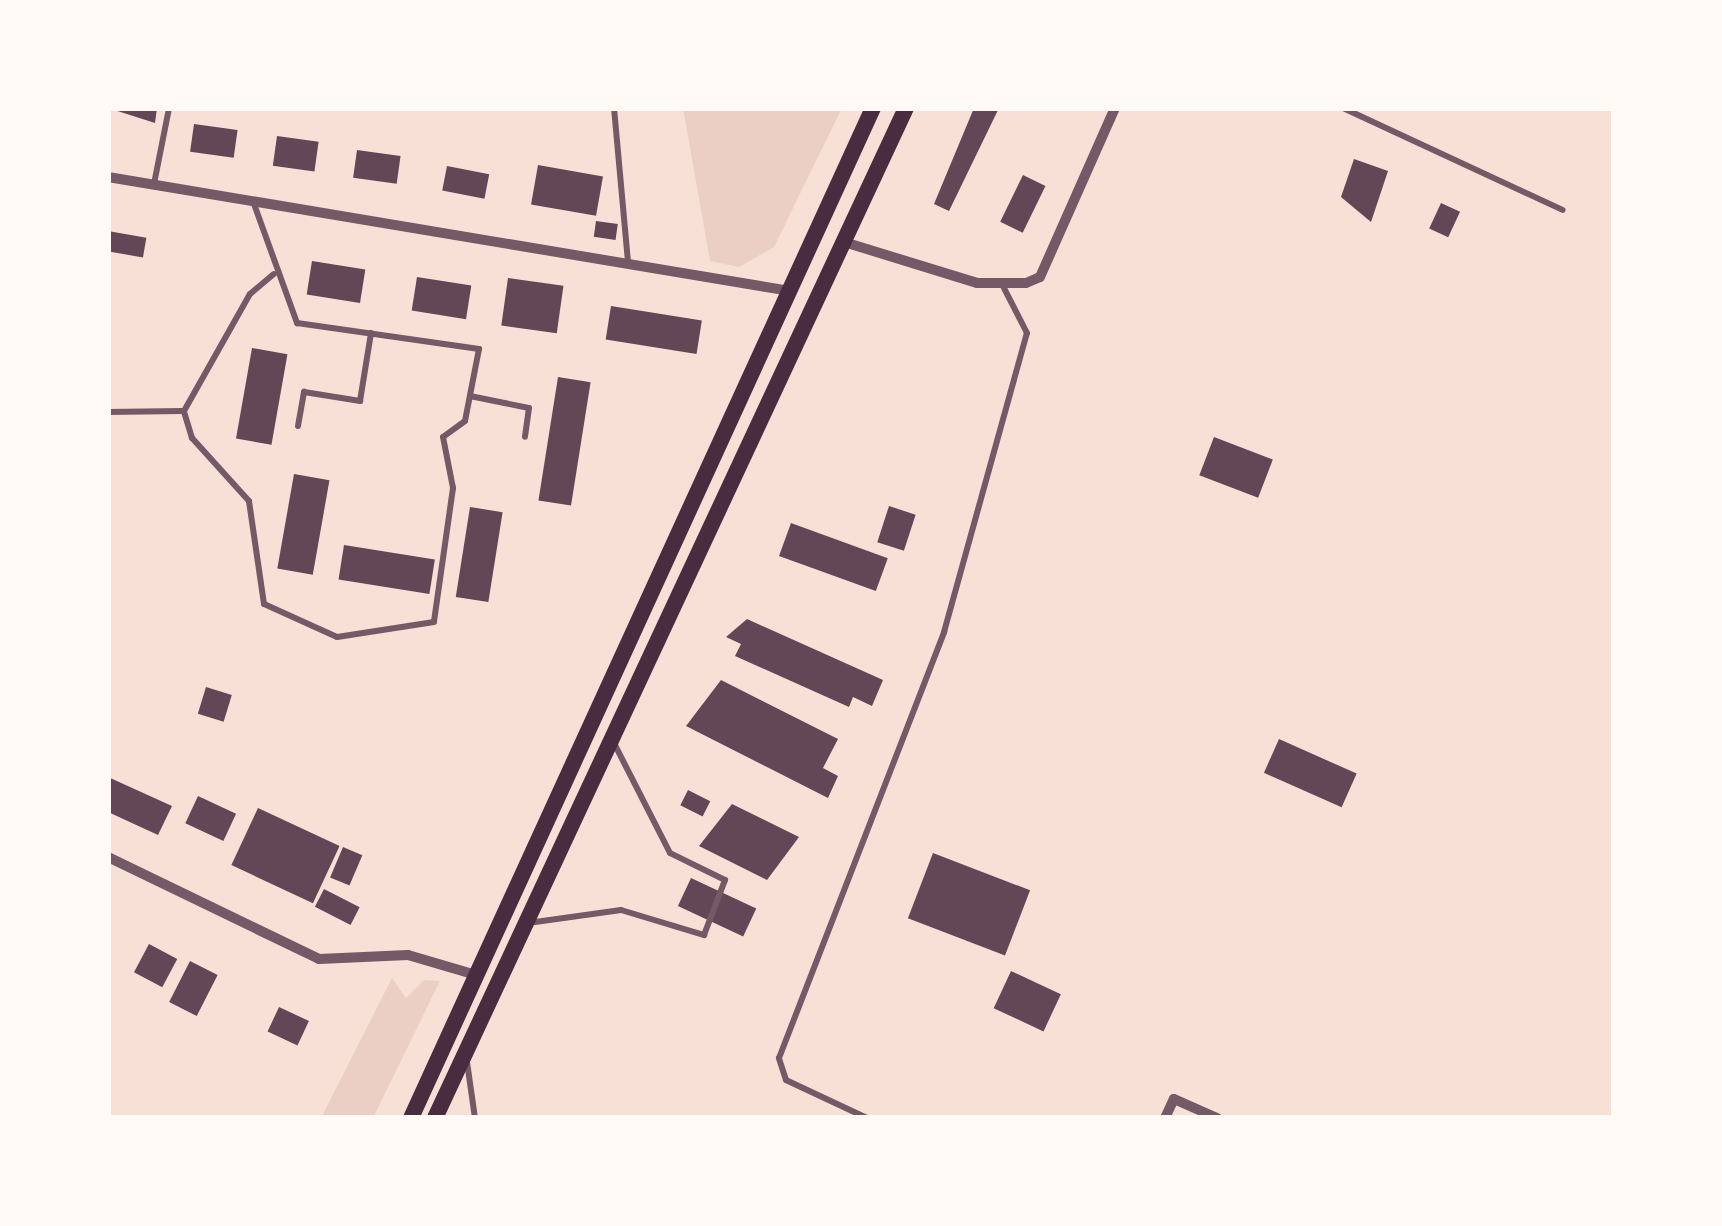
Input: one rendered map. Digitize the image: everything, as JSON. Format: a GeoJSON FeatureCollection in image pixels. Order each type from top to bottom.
{"type":"FeatureCollection","features":[{"type":"Feature","properties":{"kind":"main road"},"geometry":{"type":"LineString","coordinates":[[411,1118],[784,290],[873,108]]}},
{"type":"Feature","properties":{"kind":"main road"},"geometry":{"type":"LineString","coordinates":[[435,1118],[906,108]]}},
{"type":"Feature","properties":{"kind":"street"},"geometry":{"type":"LineString","coordinates":[[844,242],[1004,288],[1040,277],[1115,108]]}},
{"type":"Feature","properties":{"kind":"street"},"geometry":{"type":"LineString","coordinates":[[108,177],[784,290]]}},
{"type":"Feature","properties":{"kind":"street"},"geometry":{"type":"LineString","coordinates":[[108,857],[319,959],[408,955],[476,974]]}},
{"type":"Feature","properties":{"kind":"street"},"geometry":{"type":"LineString","coordinates":[[1165,1118],[1174,1099],[1217,1118]]}},
{"type":"Feature","properties":{"kind":"lane"},"geometry":{"type":"LineString","coordinates":[[154,184],[170,108]]}},
{"type":"Feature","properties":{"kind":"lane"},"geometry":{"type":"LineString","coordinates":[[614,108],[628,263]]}},
{"type":"Feature","properties":{"kind":"lane"},"geometry":{"type":"LineString","coordinates":[[1343,108],[1563,210]]}},
{"type":"Feature","properties":{"kind":"lane"},"geometry":{"type":"LineString","coordinates":[[254,201],[274,274],[297,323],[479,349],[465,421],[443,437],[453,488],[434,622],[337,637],[264,604],[248,502],[192,437],[184,411],[250,294],[274,274]]}},
{"type":"Feature","properties":{"kind":"lane"},"geometry":{"type":"LineString","coordinates":[[867,1118],[785,1080],[779,1058],[944,632],[1027,333],[1004,288]]}},
{"type":"Feature","properties":{"kind":"lane"},"geometry":{"type":"LineString","coordinates":[[298,426],[304,392],[360,401],[370,333]]}},
{"type":"Feature","properties":{"kind":"lane"},"geometry":{"type":"LineString","coordinates":[[470,396],[529,408],[525,437]]}},
{"type":"Feature","properties":{"kind":"lane"},"geometry":{"type":"LineString","coordinates":[[108,412],[184,411]]}},
{"type":"Feature","properties":{"kind":"lane"},"geometry":{"type":"LineString","coordinates":[[525,924],[621,910],[704,935],[724,880],[670,853],[611,738]]}},
{"type":"Feature","properties":{"kind":"lane"},"geometry":{"type":"LineString","coordinates":[[466,1052],[475,1118]]}},
{"type":"Feature","properties":{"kind":"shaded area"},"geometry":{"type":"Polygon","coordinates":[[[683,108],[842,108],[774,247],[739,267],[710,261],[683,108]]]}},
{"type":"Feature","properties":{"kind":"shaded area"},"geometry":{"type":"Polygon","coordinates":[[[392,978],[406,998],[424,980],[440,981],[373,1118],[321,1118],[392,978]]]}},
{"type":"Feature","properties":{"kind":"building"},"geometry":{"type":"Polygon","coordinates":[[[108,108],[157,108],[155,123],[108,108]]]}},
{"type":"Feature","properties":{"kind":"building"},"geometry":{"type":"Polygon","coordinates":[[[974,108],[999,108],[949,211],[934,204],[974,108]]]}},
{"type":"Feature","properties":{"kind":"building"},"geometry":{"type":"Polygon","coordinates":[[[194,124],[238,130],[234,158],[190,152],[194,124]]]}},
{"type":"Feature","properties":{"kind":"building"},"geometry":{"type":"Polygon","coordinates":[[[277,136],[319,142],[314,172],[273,166],[277,136]]]}},
{"type":"Feature","properties":{"kind":"building"},"geometry":{"type":"Polygon","coordinates":[[[357,150],[401,156],[397,184],[353,178],[357,150]]]}},
{"type":"Feature","properties":{"kind":"building"},"geometry":{"type":"Polygon","coordinates":[[[1354,159],[1388,171],[1371,222],[1341,197],[1354,159]]]}},
{"type":"Feature","properties":{"kind":"building"},"geometry":{"type":"Polygon","coordinates":[[[538,165],[603,176],[596,216],[531,204],[538,165]]]}},
{"type":"Feature","properties":{"kind":"building"},"geometry":{"type":"Polygon","coordinates":[[[447,166],[489,174],[484,199],[442,191],[447,166]]]}},
{"type":"Feature","properties":{"kind":"building"},"geometry":{"type":"Polygon","coordinates":[[[1023,175],[1045,186],[1023,233],[1000,222],[1023,175]]]}},
{"type":"Feature","properties":{"kind":"building"},"geometry":{"type":"Polygon","coordinates":[[[1441,203],[1460,212],[1448,237],[1429,228],[1441,203]]]}},
{"type":"Feature","properties":{"kind":"building"},"geometry":{"type":"Polygon","coordinates":[[[596,221],[618,224],[616,240],[594,237],[596,221]]]}},
{"type":"Feature","properties":{"kind":"building"},"geometry":{"type":"Polygon","coordinates":[[[108,231],[146,238],[143,257],[108,251],[108,231]]]}},
{"type":"Feature","properties":{"kind":"building"},"geometry":{"type":"Polygon","coordinates":[[[312,261],[365,269],[360,303],[307,295],[312,261]]]}},
{"type":"Feature","properties":{"kind":"building"},"geometry":{"type":"Polygon","coordinates":[[[417,277],[471,286],[466,319],[412,311],[417,277]]]}},
{"type":"Feature","properties":{"kind":"building"},"geometry":{"type":"Polygon","coordinates":[[[508,278],[563,286],[557,333],[501,326],[508,278]]]}},
{"type":"Feature","properties":{"kind":"building"},"geometry":{"type":"Polygon","coordinates":[[[611,306],[702,320],[697,354],[606,340],[611,306]]]}},
{"type":"Feature","properties":{"kind":"building"},"geometry":{"type":"Polygon","coordinates":[[[252,348],[287,354],[271,445],[236,439],[252,348]]]}},
{"type":"Feature","properties":{"kind":"building"},"geometry":{"type":"Polygon","coordinates":[[[558,377],[591,382],[571,506],[538,500],[558,377]]]}},
{"type":"Feature","properties":{"kind":"building"},"geometry":{"type":"Polygon","coordinates":[[[1214,437],[1273,460],[1258,498],[1199,475],[1214,437]]]}},
{"type":"Feature","properties":{"kind":"building"},"geometry":{"type":"Polygon","coordinates":[[[294,474],[329,480],[313,575],[277,569],[294,474]]]}},
{"type":"Feature","properties":{"kind":"building"},"geometry":{"type":"Polygon","coordinates":[[[889,506],[916,515],[904,551],[877,542],[889,506]]]}},
{"type":"Feature","properties":{"kind":"building"},"geometry":{"type":"Polygon","coordinates":[[[470,507],[503,512],[488,602],[456,597],[470,507]]]}},
{"type":"Feature","properties":{"kind":"building"},"geometry":{"type":"Polygon","coordinates":[[[791,523],[888,558],[876,591],[779,556],[791,523]]]}},
{"type":"Feature","properties":{"kind":"building"},"geometry":{"type":"Polygon","coordinates":[[[344,545],[435,559],[429,594],[339,580],[344,545]]]}},
{"type":"Feature","properties":{"kind":"building"},"geometry":{"type":"Polygon","coordinates":[[[747,619],[883,680],[872,706],[853,697],[849,707],[735,656],[741,644],[726,637],[747,619]]]}},
{"type":"Feature","properties":{"kind":"building"},"geometry":{"type":"Polygon","coordinates":[[[721,680],[838,739],[823,768],[838,776],[828,798],[686,726],[721,680]]]}},
{"type":"Feature","properties":{"kind":"building"},"geometry":{"type":"Polygon","coordinates":[[[206,687],[232,695],[224,722],[198,714],[206,687]]]}},
{"type":"Feature","properties":{"kind":"building"},"geometry":{"type":"Polygon","coordinates":[[[1279,739],[1357,774],[1342,807],[1264,773],[1279,739]]]}},
{"type":"Feature","properties":{"kind":"building"},"geometry":{"type":"Polygon","coordinates":[[[108,777],[172,806],[158,835],[108,812],[108,777]]]}},
{"type":"Feature","properties":{"kind":"building"},"geometry":{"type":"Polygon","coordinates":[[[688,790],[710,801],[703,816],[680,805],[688,790]]]}},
{"type":"Feature","properties":{"kind":"building"},"geometry":{"type":"Polygon","coordinates":[[[198,796],[236,814],[223,841],[185,823],[198,796]]]}},
{"type":"Feature","properties":{"kind":"building"},"geometry":{"type":"Polygon","coordinates":[[[732,804],[799,837],[767,880],[699,846],[732,804]]]}},
{"type":"Feature","properties":{"kind":"building"},"geometry":{"type":"Polygon","coordinates":[[[258,808],[340,846],[313,903],[231,865],[258,808]]]}},
{"type":"Feature","properties":{"kind":"building"},"geometry":{"type":"Polygon","coordinates":[[[343,847],[362,855],[349,886],[330,877],[343,847]]]}},
{"type":"Feature","properties":{"kind":"building"},"geometry":{"type":"Polygon","coordinates":[[[933,853],[1030,890],[1005,956],[908,918],[933,853]]]}},
{"type":"Feature","properties":{"kind":"building"},"geometry":{"type":"Polygon","coordinates":[[[691,878],[756,908],[743,937],[678,906],[691,878]]]}},
{"type":"Feature","properties":{"kind":"building"},"geometry":{"type":"Polygon","coordinates":[[[324,889],[360,907],[351,925],[315,907],[324,889]]]}},
{"type":"Feature","properties":{"kind":"building"},"geometry":{"type":"Polygon","coordinates":[[[149,944],[177,959],[162,987],[134,972],[149,944]]]}},
{"type":"Feature","properties":{"kind":"building"},"geometry":{"type":"Polygon","coordinates":[[[190,961],[218,975],[197,1016],[169,1002],[190,961]]]}},
{"type":"Feature","properties":{"kind":"building"},"geometry":{"type":"Polygon","coordinates":[[[1011,971],[1061,994],[1044,1031],[994,1008],[1011,971]]]}},
{"type":"Feature","properties":{"kind":"building"},"geometry":{"type":"Polygon","coordinates":[[[279,1007],[309,1021],[297,1045],[268,1031],[279,1007]]]}}]}
